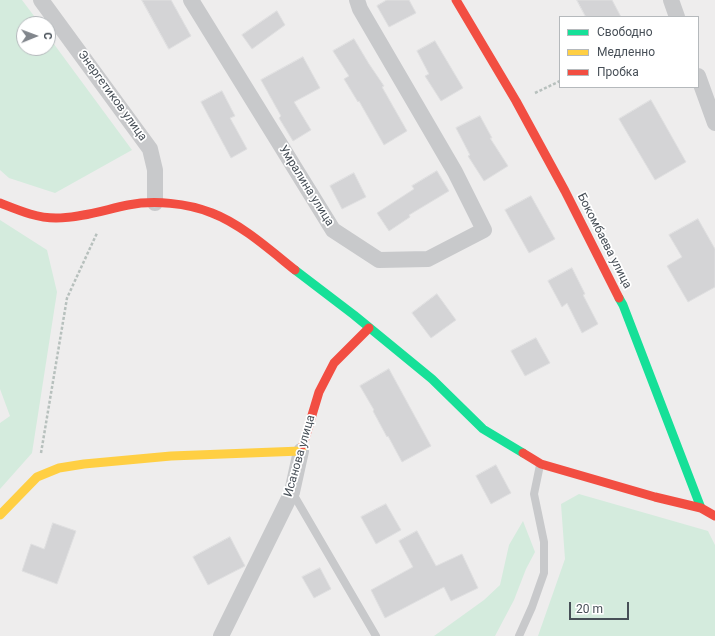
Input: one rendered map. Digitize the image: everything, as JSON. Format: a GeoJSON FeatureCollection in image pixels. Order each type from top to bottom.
{"type":"FeatureCollection","features":[{"type":"Feature","properties":{"kind":"street","name":"Энергетиков улица"},"geometry":{"type":"LineString","coordinates":[[41,0],[150,149],[155,170],[155,203]]}},
{"type":"Feature","properties":{"kind":"street","name":"Умралина улица"},"geometry":{"type":"LineString","coordinates":[[191,0],[332,230],[379,260],[428,259],[484,230],[455,172],[360,9],[357,0]]}},
{"type":"Feature","properties":{"kind":"street","name":"Бокомбаева улица"},"geometry":{"type":"LineString","coordinates":[[456,0],[516,101],[565,191],[623,305],[701,508]]}},
{"type":"Feature","properties":{"kind":"street"},"geometry":{"type":"LineString","coordinates":[[671,0],[677,16]]}},
{"type":"Feature","properties":{"kind":"street"},"geometry":{"type":"LineString","coordinates":[[699,79],[715,123]]}},
{"type":"Feature","properties":{"kind":"street"},"geometry":{"type":"LineString","coordinates":[[0,203],[30,214],[55,218],[80,216],[130,205],[155,203],[183,205],[212,213],[239,227],[354,315],[432,379],[483,429],[541,464],[655,497],[701,508],[715,516]]}},
{"type":"Feature","properties":{"kind":"street","name":"Исанова улица"},"geometry":{"type":"LineString","coordinates":[[221,636],[292,492],[301,451],[319,392],[334,363],[369,328]]}},
{"type":"Feature","properties":{"kind":"street"},"geometry":{"type":"LineString","coordinates":[[0,515],[37,477],[59,468],[84,464],[172,456],[301,451]]}},
{"type":"Feature","properties":{"kind":"lane"},"geometry":{"type":"LineString","coordinates":[[519,636],[532,607],[544,573],[544,542],[534,494],[541,464]]}},
{"type":"Feature","properties":{"kind":"lane"},"geometry":{"type":"LineString","coordinates":[[292,492],[376,636]]}},
{"type":"Feature","properties":{"kind":"path"},"geometry":{"type":"LineString","coordinates":[[516,101],[559,81]]}},
{"type":"Feature","properties":{"kind":"path"},"geometry":{"type":"LineString","coordinates":[[37,477],[66,298],[100,226]]}},
{"type":"Feature","properties":{"kind":"green space"},"geometry":{"type":"Polygon","coordinates":[[[0,0],[22,0],[34,16],[16,16],[16,56],[56,56],[56,47],[132,150],[55,193],[9,178],[0,170],[0,0]]]}},
{"type":"Feature","properties":{"kind":"green space"},"geometry":{"type":"Polygon","coordinates":[[[0,220],[47,250],[57,292],[32,453],[0,489],[0,423],[10,416],[0,389],[0,220]]]}},
{"type":"Feature","properties":{"kind":"green space"},"geometry":{"type":"Polygon","coordinates":[[[579,494],[708,531],[715,545],[715,636],[538,636],[565,559],[561,504],[579,494]]]}},
{"type":"Feature","properties":{"kind":"green space"},"geometry":{"type":"Polygon","coordinates":[[[523,521],[535,552],[526,569],[514,600],[495,636],[434,636],[484,600],[500,585],[509,545],[523,521]]]}},
{"type":"Feature","properties":{"kind":"building"},"geometry":{"type":"Polygon","coordinates":[[[142,0],[171,0],[191,36],[169,49],[142,0]]]}},
{"type":"Feature","properties":{"kind":"building"},"geometry":{"type":"Polygon","coordinates":[[[387,0],[409,0],[416,13],[389,27],[377,6],[387,0]]]}},
{"type":"Feature","properties":{"kind":"building"},"geometry":{"type":"Polygon","coordinates":[[[577,0],[612,0],[620,16],[585,16],[577,0]]]}},
{"type":"Feature","properties":{"kind":"building"},"geometry":{"type":"Polygon","coordinates":[[[277,11],[285,25],[252,49],[242,35],[277,11]]]}},
{"type":"Feature","properties":{"kind":"building"},"geometry":{"type":"Polygon","coordinates":[[[354,39],[384,86],[382,87],[407,131],[384,145],[359,101],[358,102],[344,79],[349,76],[333,51],[354,39]]]}},
{"type":"Feature","properties":{"kind":"building"},"geometry":{"type":"Polygon","coordinates":[[[435,41],[463,88],[441,101],[425,76],[429,74],[417,51],[435,41]]]}},
{"type":"Feature","properties":{"kind":"building"},"geometry":{"type":"Polygon","coordinates":[[[303,57],[320,88],[294,102],[311,130],[293,141],[279,118],[281,116],[261,80],[303,57]]]}},
{"type":"Feature","properties":{"kind":"building"},"geometry":{"type":"Polygon","coordinates":[[[222,91],[235,116],[230,118],[247,149],[231,158],[201,102],[222,91]]]}},
{"type":"Feature","properties":{"kind":"building"},"geometry":{"type":"Polygon","coordinates":[[[651,100],[686,162],[655,180],[619,119],[651,100]]]}},
{"type":"Feature","properties":{"kind":"building"},"geometry":{"type":"Polygon","coordinates":[[[480,116],[492,138],[490,138],[508,166],[484,181],[468,156],[470,155],[456,128],[480,116]]]}},
{"type":"Feature","properties":{"kind":"building"},"geometry":{"type":"Polygon","coordinates":[[[437,171],[449,191],[409,215],[410,217],[389,231],[377,213],[414,189],[412,186],[437,171]]]}},
{"type":"Feature","properties":{"kind":"building"},"geometry":{"type":"Polygon","coordinates":[[[354,173],[366,197],[342,209],[330,186],[354,173]]]}},
{"type":"Feature","properties":{"kind":"building"},"geometry":{"type":"Polygon","coordinates":[[[531,196],[555,239],[529,253],[505,210],[531,196]]]}},
{"type":"Feature","properties":{"kind":"building"},"geometry":{"type":"Polygon","coordinates":[[[698,219],[715,249],[715,287],[688,302],[667,266],[682,257],[669,235],[698,219]]]}},
{"type":"Feature","properties":{"kind":"building"},"geometry":{"type":"Polygon","coordinates":[[[572,268],[585,294],[583,295],[598,324],[582,333],[567,303],[562,307],[548,281],[572,268]]]}},
{"type":"Feature","properties":{"kind":"building"},"geometry":{"type":"Polygon","coordinates":[[[437,294],[456,320],[431,338],[412,313],[437,294]]]}},
{"type":"Feature","properties":{"kind":"building"},"geometry":{"type":"Polygon","coordinates":[[[536,338],[550,363],[525,376],[511,351],[536,338]]]}},
{"type":"Feature","properties":{"kind":"building"},"geometry":{"type":"Polygon","coordinates":[[[389,369],[431,446],[402,462],[360,386],[389,369]]]}},
{"type":"Feature","properties":{"kind":"building"},"geometry":{"type":"Polygon","coordinates":[[[496,465],[511,493],[491,504],[476,476],[496,465]]]}},
{"type":"Feature","properties":{"kind":"building"},"geometry":{"type":"Polygon","coordinates":[[[386,504],[401,530],[376,544],[361,517],[386,504]]]}},
{"type":"Feature","properties":{"kind":"building"},"geometry":{"type":"Polygon","coordinates":[[[53,523],[76,531],[57,584],[22,571],[31,544],[44,549],[53,523]]]}},
{"type":"Feature","properties":{"kind":"building"},"geometry":{"type":"Polygon","coordinates":[[[417,531],[436,566],[462,554],[478,588],[451,601],[444,587],[385,618],[371,590],[413,567],[399,541],[417,531]]]}},
{"type":"Feature","properties":{"kind":"building"},"geometry":{"type":"Polygon","coordinates":[[[230,537],[245,566],[208,585],[193,557],[230,537]]]}},
{"type":"Feature","properties":{"kind":"building"},"geometry":{"type":"Polygon","coordinates":[[[320,568],[331,589],[314,598],[302,577],[320,568]]]}},
{"type":"Feature","properties":{"kind":"traffic: fast"},"geometry":{"type":"LineString","coordinates":[[295,270],[354,315],[432,379],[483,429],[523,453]]}},
{"type":"Feature","properties":{"kind":"traffic: fast"},"geometry":{"type":"LineString","coordinates":[[619,298],[701,508]]}},
{"type":"Feature","properties":{"kind":"traffic: slow"},"geometry":{"type":"LineString","coordinates":[[0,515],[37,477],[59,468],[84,464],[171,456],[301,451],[303,445]]}},
{"type":"Feature","properties":{"kind":"traffic: jam"},"geometry":{"type":"LineString","coordinates":[[456,0],[516,101],[565,191],[619,298]]}},
{"type":"Feature","properties":{"kind":"traffic: jam"},"geometry":{"type":"LineString","coordinates":[[0,203],[20,211],[49,218],[65,218],[83,215],[138,203],[170,203],[192,207],[212,213],[234,224],[255,238],[295,270]]}},
{"type":"Feature","properties":{"kind":"traffic: jam"},"geometry":{"type":"LineString","coordinates":[[303,445],[319,392],[334,363],[369,328]]}},
{"type":"Feature","properties":{"kind":"traffic: jam"},"geometry":{"type":"LineString","coordinates":[[523,453],[541,464],[655,497],[701,508],[715,516]]}}]}
